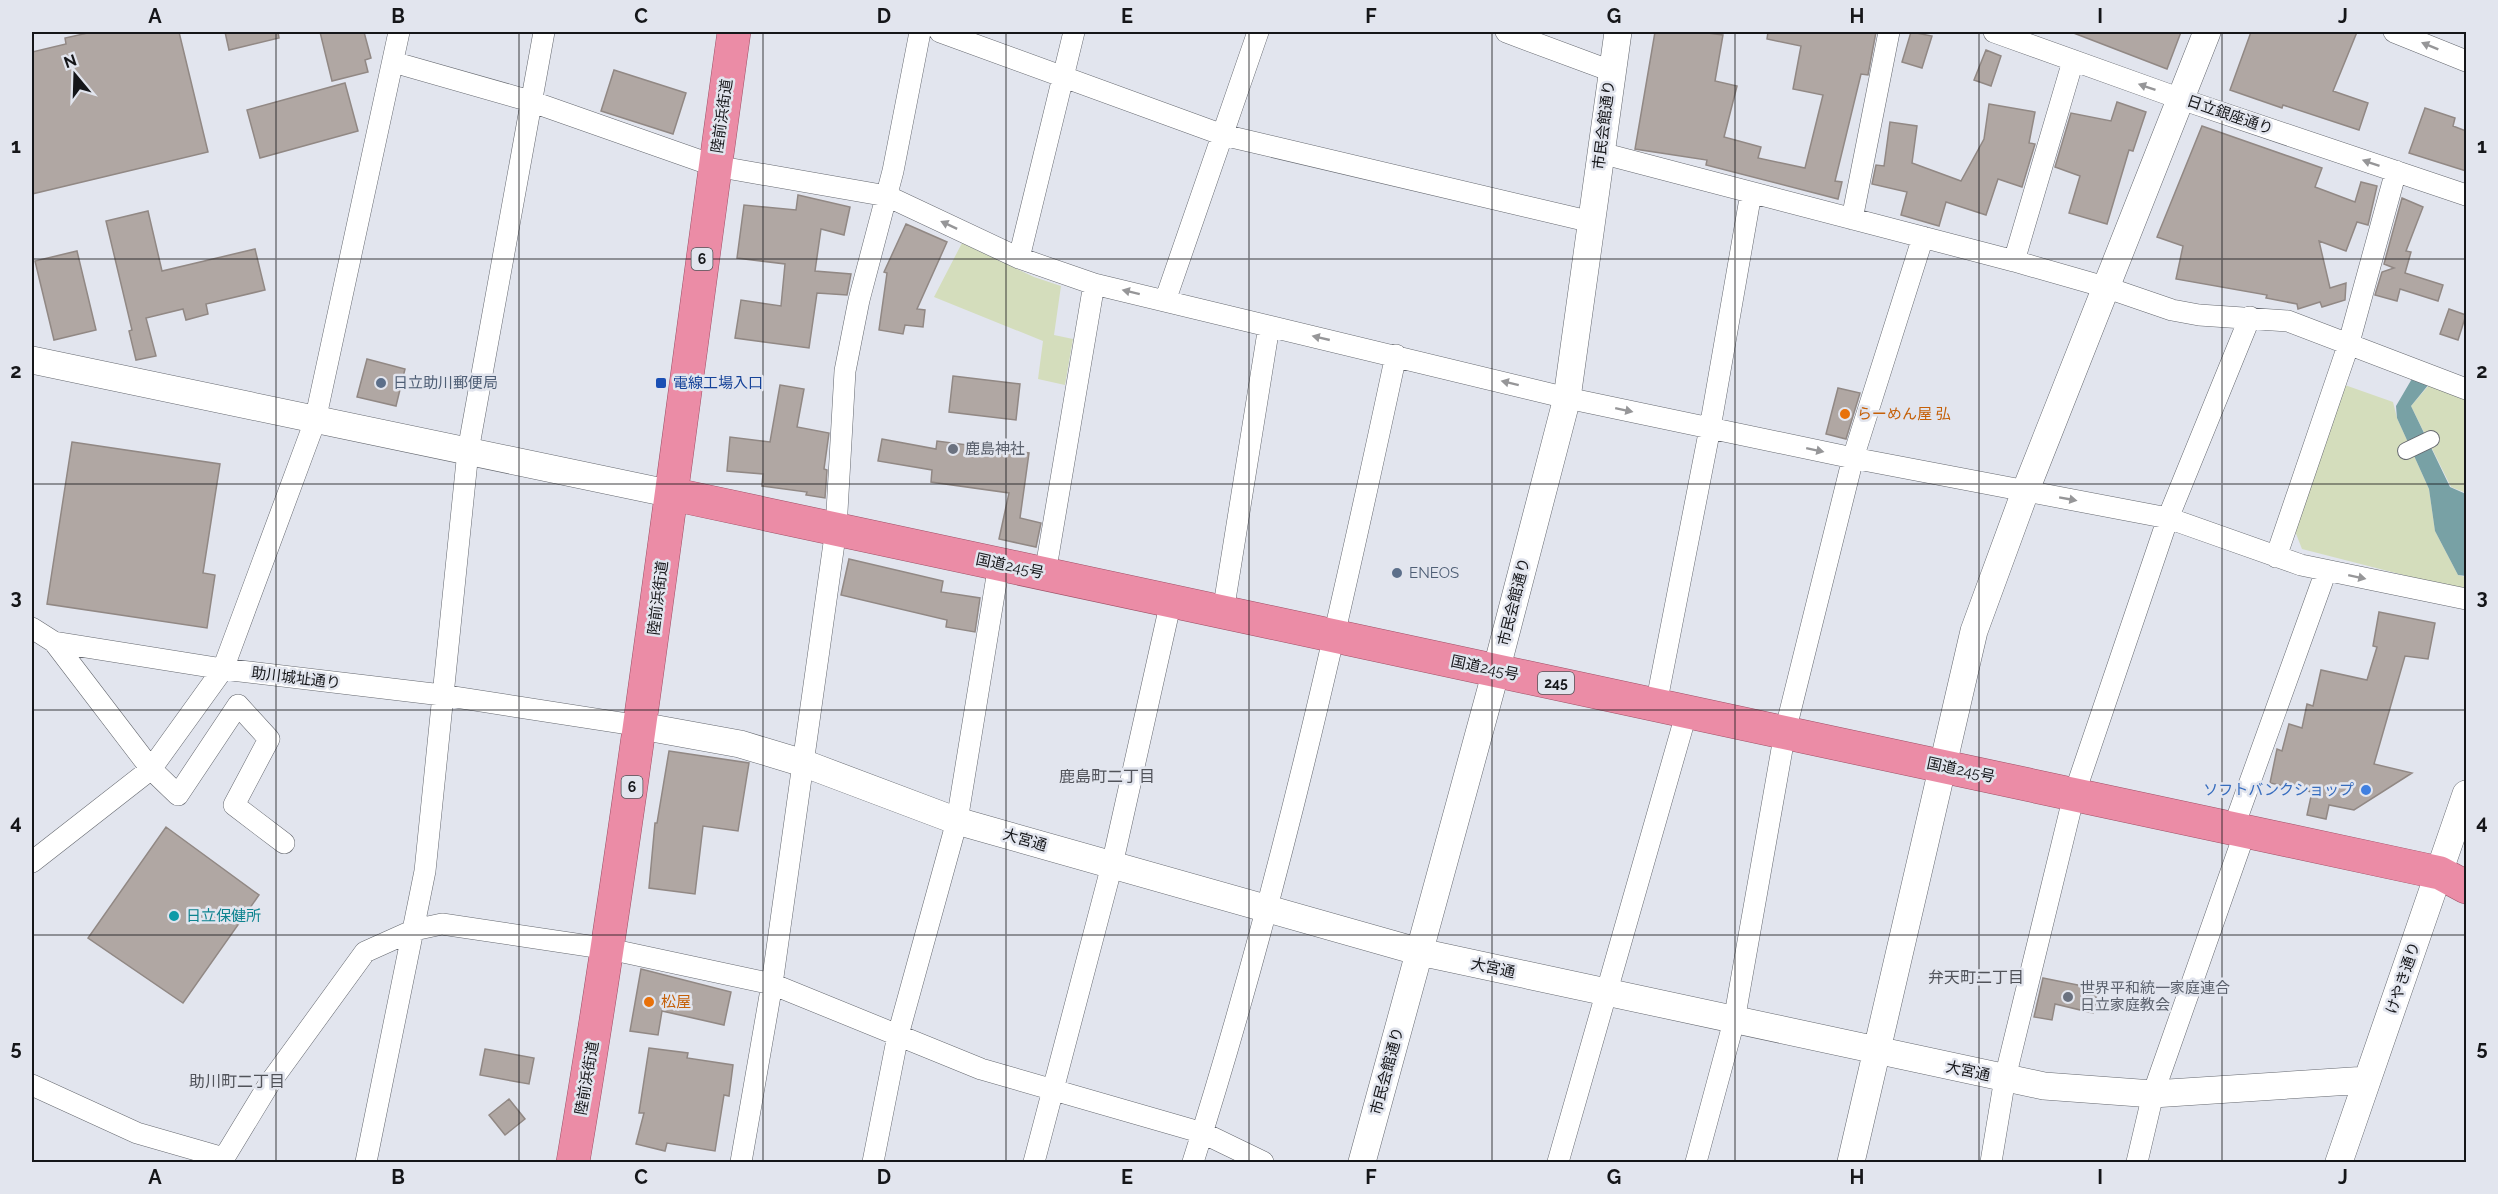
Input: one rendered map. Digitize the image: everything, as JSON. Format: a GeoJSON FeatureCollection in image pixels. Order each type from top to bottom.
{"type":"FeatureCollection","features":[{"type":"Feature","properties":{"kind":"highway","name":"陸前浜街道"},"geometry":{"type":"LineString","coordinates":[[573,1162],[609,949],[641,726],[734,32]]}},
{"type":"Feature","properties":{"kind":"highway","name":"国道245号"},"geometry":{"type":"LineString","coordinates":[[672,494],[2458,877]]}},
{"type":"Feature","properties":{"kind":"street"},"geometry":{"type":"LineString","coordinates":[[32,862],[151,769],[223,669],[315,421],[399,32]]}},
{"type":"Feature","properties":{"kind":"street"},"geometry":{"type":"LineString","coordinates":[[366,1162],[425,871],[468,451],[544,32]]}},
{"type":"Feature","properties":{"kind":"street"},"geometry":{"type":"LineString","coordinates":[[741,1162],[772,984],[836,529],[845,371],[859,300],[887,196],[920,32]]}},
{"type":"Feature","properties":{"kind":"street"},"geometry":{"type":"LineString","coordinates":[[940,32],[1223,135],[1592,222]]}},
{"type":"Feature","properties":{"kind":"street"},"geometry":{"type":"LineString","coordinates":[[1019,258],[1074,32]]}},
{"type":"Feature","properties":{"kind":"street"},"geometry":{"type":"LineString","coordinates":[[1165,301],[1258,32]]}},
{"type":"Feature","properties":{"kind":"street"},"geometry":{"type":"LineString","coordinates":[[1506,32],[1611,71]]}},
{"type":"Feature","properties":{"kind":"street","name":"市民会館通り"},"geometry":{"type":"LineString","coordinates":[[1362,1162],[1496,670],[1567,398],[1618,32]]}},
{"type":"Feature","properties":{"kind":"street"},"geometry":{"type":"LineString","coordinates":[[1852,219],[1889,32]]}},
{"type":"Feature","properties":{"kind":"street","name":"日立銀座通り"},"geometry":{"type":"LineString","coordinates":[[1994,32],[2073,62],[2466,195]]}},
{"type":"Feature","properties":{"kind":"street"},"geometry":{"type":"LineString","coordinates":[[1851,1162],[1974,631],[2025,492],[2207,32]]}},
{"type":"Feature","properties":{"kind":"street"},"geometry":{"type":"LineString","coordinates":[[2394,32],[2466,62]]}},
{"type":"Feature","properties":{"kind":"street"},"geometry":{"type":"LineString","coordinates":[[393,62],[530,101],[715,166],[887,196],[1019,258],[1094,284],[1567,398],[1852,458],[2169,518],[2276,557],[2326,571],[2466,599]]}},
{"type":"Feature","properties":{"kind":"street"},"geometry":{"type":"LineString","coordinates":[[2014,261],[2073,62]]}},
{"type":"Feature","properties":{"kind":"street"},"geometry":{"type":"LineString","coordinates":[[1601,153],[2014,261],[2105,287],[2172,310],[2199,315],[2250,317],[2299,324],[2348,346],[2466,389]]}},
{"type":"Feature","properties":{"kind":"street"},"geometry":{"type":"LineString","coordinates":[[2276,557],[2348,346],[2396,171]]}},
{"type":"Feature","properties":{"kind":"street"},"geometry":{"type":"LineString","coordinates":[[1656,705],[1710,428],[1751,193]]}},
{"type":"Feature","properties":{"kind":"street"},"geometry":{"type":"LineString","coordinates":[[1696,1162],[1734,1021],[1785,732],[1852,458],[1923,237]]}},
{"type":"Feature","properties":{"kind":"street"},"geometry":{"type":"LineString","coordinates":[[1045,574],[1094,284]]}},
{"type":"Feature","properties":{"kind":"street"},"geometry":{"type":"LineString","coordinates":[[1991,1162],[2006,1078],[2074,795],[2169,518],[2250,317]]}},
{"type":"Feature","properties":{"kind":"street"},"geometry":{"type":"LineString","coordinates":[[1223,612],[1269,326]]}},
{"type":"Feature","properties":{"kind":"street"},"geometry":{"type":"LineString","coordinates":[[1193,1162],[1265,909],[1336,636],[1396,355]]}},
{"type":"Feature","properties":{"kind":"street"},"geometry":{"type":"LineString","coordinates":[[32,360],[672,494]]}},
{"type":"Feature","properties":{"kind":"street"},"geometry":{"type":"LineString","coordinates":[[2406,451],[2431,439]]}},
{"type":"Feature","properties":{"kind":"street"},"geometry":{"type":"LineString","coordinates":[[873,1162],[898,1035],[957,821],[999,564]]}},
{"type":"Feature","properties":{"kind":"street"},"geometry":{"type":"LineString","coordinates":[[2137,1162],[2153,1094],[2326,571]]}},
{"type":"Feature","properties":{"kind":"street"},"geometry":{"type":"LineString","coordinates":[[1034,1162],[1112,865],[1171,601]]}},
{"type":"Feature","properties":{"kind":"street"},"geometry":{"type":"LineString","coordinates":[[32,628],[54,642],[151,769],[178,795],[238,705],[269,739],[234,805],[284,843]]}},
{"type":"Feature","properties":{"kind":"street","name":"助川城址通り"},"geometry":{"type":"LineString","coordinates":[[54,642],[223,669],[442,695],[641,726]]}},
{"type":"Feature","properties":{"kind":"street"},"geometry":{"type":"LineString","coordinates":[[1558,1162],[1687,711]]}},
{"type":"Feature","properties":{"kind":"street","name":"大宮通"},"geometry":{"type":"LineString","coordinates":[[641,726],[740,744],[803,763],[957,821],[1420,952],[1878,1052],[2044,1086],[2153,1094],[2367,1080]]}},
{"type":"Feature","properties":{"kind":"street","name":"けやき通り"},"geometry":{"type":"LineString","coordinates":[[2339,1162],[2367,1080],[2458,877],[2466,794]]}},
{"type":"Feature","properties":{"kind":"street"},"geometry":{"type":"LineString","coordinates":[[32,1085],[137,1133],[231,1160],[269,1084],[364,952],[414,930],[442,924],[609,949],[772,984],[981,1070],[1203,1133],[1263,1162]]}},
{"type":"Feature","properties":{"kind":"green space"},"geometry":{"type":"Polygon","coordinates":[[[962,243],[1034,277],[1061,286],[1054,335],[1073,339],[1065,385],[1038,379],[1043,341],[934,297],[962,243]]]}},
{"type":"Feature","properties":{"kind":"green space"},"geometry":{"type":"Polygon","coordinates":[[[2342,384],[2393,402],[2397,418],[2429,489],[2435,531],[2458,575],[2466,577],[2466,591],[2302,549],[2293,526],[2342,384]]]}},
{"type":"Feature","properties":{"kind":"green space"},"geometry":{"type":"Polygon","coordinates":[[[2429,385],[2466,398],[2466,493],[2451,487],[2411,406],[2429,385]]]}},
{"type":"Feature","properties":{"kind":"water"},"geometry":{"type":"Polygon","coordinates":[[[2413,377],[2429,384],[2411,406],[2450,487],[2466,494],[2466,576],[2458,575],[2435,531],[2429,489],[2397,418],[2396,406],[2413,377]]]}},
{"type":"Feature","properties":{"kind":"building"},"geometry":{"type":"Polygon","coordinates":[[[92,32],[179,32],[208,152],[32,194],[32,52],[66,44],[65,38],[92,32]]]}},
{"type":"Feature","properties":{"kind":"building"},"geometry":{"type":"Polygon","coordinates":[[[225,32],[278,32],[279,38],[229,50],[225,32]]]}},
{"type":"Feature","properties":{"kind":"building"},"geometry":{"type":"Polygon","coordinates":[[[320,32],[364,32],[371,58],[365,60],[368,72],[332,81],[320,32]]]}},
{"type":"Feature","properties":{"kind":"building"},"geometry":{"type":"Polygon","coordinates":[[[1655,32],[1700,32],[1723,35],[1715,81],[1737,86],[1724,137],[1761,147],[1758,158],[1805,168],[1823,95],[1793,89],[1801,46],[1767,39],[1768,32],[1876,32],[1868,75],[1861,74],[1835,181],[1842,182],[1838,199],[1706,165],[1707,160],[1635,149],[1655,32]]]}},
{"type":"Feature","properties":{"kind":"building"},"geometry":{"type":"Polygon","coordinates":[[[1911,32],[1932,36],[1922,68],[1902,62],[1911,32]]]}},
{"type":"Feature","properties":{"kind":"building"},"geometry":{"type":"Polygon","coordinates":[[[2071,32],[2181,32],[2167,69],[2071,32]]]}},
{"type":"Feature","properties":{"kind":"building"},"geometry":{"type":"Polygon","coordinates":[[[2251,32],[2357,32],[2333,91],[2368,103],[2359,130],[2230,90],[2251,32]]]}},
{"type":"Feature","properties":{"kind":"building"},"geometry":{"type":"Polygon","coordinates":[[[1986,50],[2001,56],[1991,86],[1974,80],[1986,50]]]}},
{"type":"Feature","properties":{"kind":"building"},"geometry":{"type":"Polygon","coordinates":[[[614,70],[686,93],[673,134],[601,111],[614,70]]]}},
{"type":"Feature","properties":{"kind":"building"},"geometry":{"type":"Polygon","coordinates":[[[345,83],[358,131],[260,158],[247,110],[345,83]]]}},
{"type":"Feature","properties":{"kind":"building"},"geometry":{"type":"Polygon","coordinates":[[[2117,102],[2146,112],[2133,151],[2129,150],[2107,224],[2069,213],[2080,176],[2055,167],[2071,113],[2111,121],[2117,102]]]}},
{"type":"Feature","properties":{"kind":"building"},"geometry":{"type":"Polygon","coordinates":[[[1989,104],[2035,112],[2029,143],[2035,144],[2022,187],[1998,179],[1986,215],[1946,202],[1939,226],[1901,215],[1907,192],[1872,184],[1876,165],[1884,166],[1890,122],[1917,126],[1912,163],[1961,181],[1984,139],[1989,104]]]}},
{"type":"Feature","properties":{"kind":"building"},"geometry":{"type":"Polygon","coordinates":[[[2425,108],[2455,118],[2453,126],[2466,131],[2466,171],[2409,153],[2425,108]]]}},
{"type":"Feature","properties":{"kind":"building"},"geometry":{"type":"Polygon","coordinates":[[[2202,126],[2322,168],[2315,187],[2355,202],[2361,182],[2377,186],[2368,225],[2357,222],[2346,251],[2319,241],[2330,288],[2346,283],[2345,300],[2322,307],[2320,302],[2298,309],[2297,304],[2266,298],[2267,295],[2176,279],[2183,246],[2157,237],[2202,126]]]}},
{"type":"Feature","properties":{"kind":"building"},"geometry":{"type":"Polygon","coordinates":[[[798,195],[850,207],[844,235],[821,229],[815,271],[851,274],[847,295],[817,293],[809,348],[735,338],[741,300],[781,306],[785,264],[737,258],[744,205],[796,210],[798,195]]]}},
{"type":"Feature","properties":{"kind":"building"},"geometry":{"type":"Polygon","coordinates":[[[2402,198],[2423,207],[2406,251],[2411,252],[2405,273],[2443,285],[2438,301],[2400,289],[2397,301],[2375,295],[2382,272],[2394,268],[2384,264],[2402,198]]]}},
{"type":"Feature","properties":{"kind":"building"},"geometry":{"type":"Polygon","coordinates":[[[148,211],[162,271],[255,249],[265,290],[206,304],[208,314],[186,320],[183,309],[146,318],[156,356],[136,360],[129,331],[132,330],[106,221],[148,211]]]}},
{"type":"Feature","properties":{"kind":"building"},"geometry":{"type":"Polygon","coordinates":[[[906,224],[947,242],[917,309],[925,310],[923,327],[905,325],[903,334],[879,330],[887,273],[884,272],[906,224]]]}},
{"type":"Feature","properties":{"kind":"building"},"geometry":{"type":"Polygon","coordinates":[[[77,251],[96,330],[54,340],[35,261],[77,251]]]}},
{"type":"Feature","properties":{"kind":"building"},"geometry":{"type":"Polygon","coordinates":[[[2449,309],[2466,315],[2458,340],[2440,334],[2449,309]]]}},
{"type":"Feature","properties":{"kind":"building"},"geometry":{"type":"Polygon","coordinates":[[[367,359],[405,369],[396,406],[357,397],[367,359]]]}},
{"type":"Feature","properties":{"kind":"building"},"geometry":{"type":"Polygon","coordinates":[[[953,376],[1020,384],[1016,420],[949,412],[953,376]]]}},
{"type":"Feature","properties":{"kind":"building"},"geometry":{"type":"Polygon","coordinates":[[[780,385],[804,389],[797,427],[829,433],[824,469],[827,470],[825,498],[806,495],[807,492],[762,486],[763,474],[727,471],[730,437],[770,442],[780,385]]]}},
{"type":"Feature","properties":{"kind":"building","name":"らーめん屋 弘"},"geometry":{"type":"Polygon","coordinates":[[[1838,388],[1860,393],[1846,439],[1826,434],[1838,388]]]}},
{"type":"Feature","properties":{"kind":"building"},"geometry":{"type":"Polygon","coordinates":[[[882,439],[936,449],[937,441],[1029,453],[1020,518],[1041,523],[1036,547],[999,539],[1009,493],[931,482],[932,470],[878,461],[882,439]]]}},
{"type":"Feature","properties":{"kind":"building"},"geometry":{"type":"Polygon","coordinates":[[[72,442],[220,464],[203,573],[215,575],[207,628],[47,604],[72,442]]]}},
{"type":"Feature","properties":{"kind":"building"},"geometry":{"type":"Polygon","coordinates":[[[849,559],[943,581],[941,592],[980,598],[975,632],[946,627],[947,620],[841,595],[849,559]]]}},
{"type":"Feature","properties":{"kind":"building"},"geometry":{"type":"Polygon","coordinates":[[[2379,612],[2435,623],[2428,659],[2405,656],[2374,764],[2412,773],[2354,810],[2329,805],[2326,819],[2307,815],[2312,792],[2270,783],[2277,749],[2282,751],[2289,724],[2302,728],[2307,704],[2313,706],[2321,670],[2367,680],[2377,647],[2373,646],[2379,612]]]}},
{"type":"Feature","properties":{"kind":"building"},"geometry":{"type":"Polygon","coordinates":[[[669,751],[749,763],[738,831],[703,826],[695,894],[649,888],[655,823],[657,823],[669,751]]]}},
{"type":"Feature","properties":{"kind":"building","name":"日立保健所"},"geometry":{"type":"Polygon","coordinates":[[[166,827],[259,895],[183,1003],[88,938],[166,827]]]}},
{"type":"Feature","properties":{"kind":"building"},"geometry":{"type":"Polygon","coordinates":[[[641,969],[731,992],[724,1025],[662,1011],[658,1035],[630,1031],[641,969]]]}},
{"type":"Feature","properties":{"kind":"building","name":"世界平和統一家庭連合 日立家庭教会"},"geometry":{"type":"Polygon","coordinates":[[[2043,978],[2098,989],[2093,1013],[2055,1004],[2052,1020],[2034,1017],[2043,978]]]}},
{"type":"Feature","properties":{"kind":"building"},"geometry":{"type":"Polygon","coordinates":[[[649,1048],[688,1053],[687,1058],[733,1065],[729,1096],[724,1095],[715,1151],[667,1143],[665,1151],[636,1144],[644,1113],[639,1113],[649,1048]]]}},
{"type":"Feature","properties":{"kind":"building"},"geometry":{"type":"Polygon","coordinates":[[[485,1049],[534,1058],[529,1084],[480,1075],[485,1049]]]}},
{"type":"Feature","properties":{"kind":"building"},"geometry":{"type":"Polygon","coordinates":[[[509,1099],[525,1119],[505,1135],[489,1115],[509,1099]]]}},
{"type":"Feature","properties":{"kind":"place","name":"日立助川郵便局"},"geometry":{"type":"Point","coordinates":[381,383]}},
{"type":"Feature","properties":{"kind":"place","name":"電線工場入口"},"geometry":{"type":"Point","coordinates":[661,383]}},
{"type":"Feature","properties":{"kind":"place","name":"らーめん屋 弘"},"geometry":{"type":"Point","coordinates":[1845,414]}},
{"type":"Feature","properties":{"kind":"place","name":"鹿島神社"},"geometry":{"type":"Point","coordinates":[953,449]}},
{"type":"Feature","properties":{"kind":"place","name":"ENEOS"},"geometry":{"type":"Point","coordinates":[1397,573]}},
{"type":"Feature","properties":{"kind":"place","name":"ソフトバンクショップ"},"geometry":{"type":"Point","coordinates":[2366,790]}},
{"type":"Feature","properties":{"kind":"place","name":"日立保健所"},"geometry":{"type":"Point","coordinates":[174,916]}},
{"type":"Feature","properties":{"kind":"place","name":"世界平和統一家庭連合 日立家庭教会"},"geometry":{"type":"Point","coordinates":[2068,997]}},
{"type":"Feature","properties":{"kind":"place","name":"松屋"},"geometry":{"type":"Point","coordinates":[649,1002]}},
{"type":"Feature","properties":{"kind":"district","name":"鹿島町二丁目"},"geometry":{"type":"Point","coordinates":[1107,776]}},
{"type":"Feature","properties":{"kind":"district","name":"弁天町二丁目"},"geometry":{"type":"Point","coordinates":[1976,977]}},
{"type":"Feature","properties":{"kind":"district","name":"助川町二丁目"},"geometry":{"type":"Point","coordinates":[237,1081]}}]}
